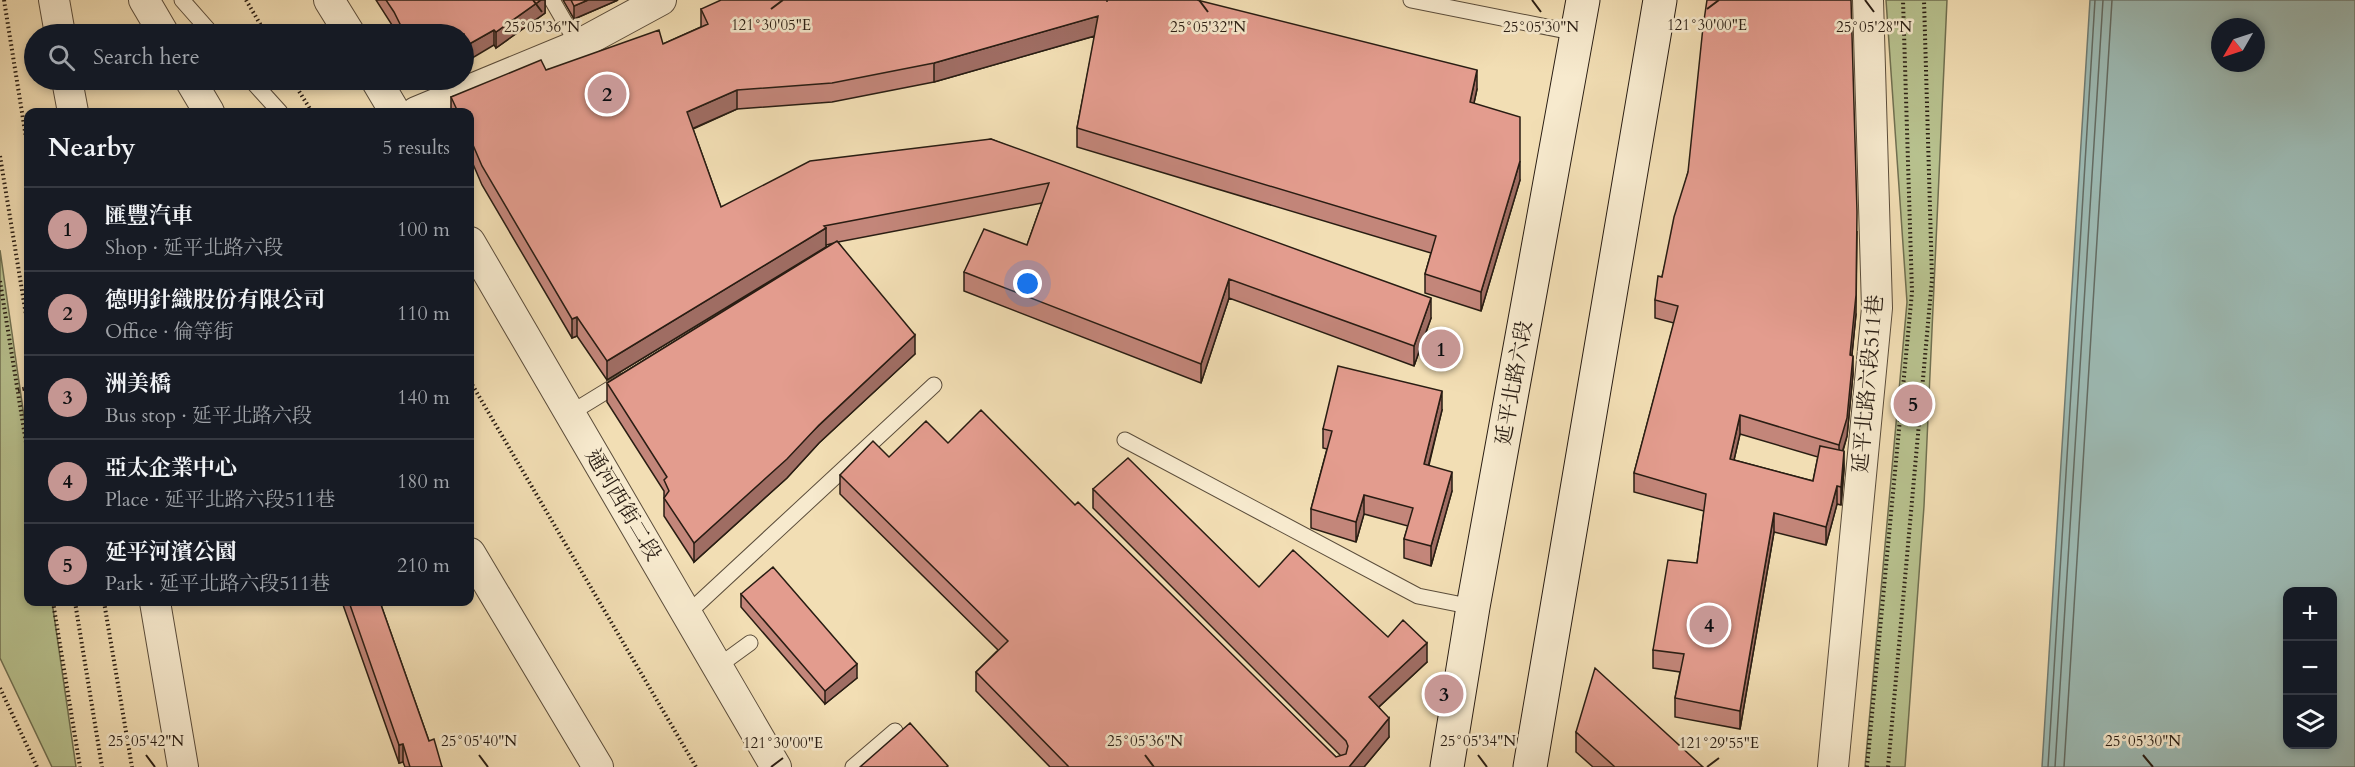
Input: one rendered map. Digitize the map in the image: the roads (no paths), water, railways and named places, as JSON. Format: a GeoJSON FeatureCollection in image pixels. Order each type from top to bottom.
{"type":"FeatureCollection","features":[{"type":"Feature","properties":{"kind":"main road","name":"延平北路六段"},"geometry":{"type":"LineString","coordinates":[[1447,767],[1473,607],[1583,0]]}},
{"type":"Feature","properties":{"kind":"main road"},"geometry":{"type":"LineString","coordinates":[[1530,767],[1660,0]]}},
{"type":"Feature","properties":{"kind":"street"},"geometry":{"type":"LineString","coordinates":[[54,0],[58,24]]}},
{"type":"Feature","properties":{"kind":"street"},"geometry":{"type":"LineString","coordinates":[[144,0],[158,24]]}},
{"type":"Feature","properties":{"kind":"street"},"geometry":{"type":"LineString","coordinates":[[329,0],[344,24]]}},
{"type":"Feature","properties":{"kind":"street"},"geometry":{"type":"LineString","coordinates":[[474,88],[578,45],[661,0]]}},
{"type":"Feature","properties":{"kind":"street","name":"延平北路六段511巷"},"geometry":{"type":"LineString","coordinates":[[1833,767],[1877,308],[1868,0]]}},
{"type":"Feature","properties":{"kind":"street"},"geometry":{"type":"LineString","coordinates":[[70,90],[72,108]]}},
{"type":"Feature","properties":{"kind":"street"},"geometry":{"type":"LineString","coordinates":[[196,90],[207,108]]}},
{"type":"Feature","properties":{"kind":"street"},"geometry":{"type":"LineString","coordinates":[[382,90],[393,108]]}},
{"type":"Feature","properties":{"kind":"street"},"geometry":{"type":"LineString","coordinates":[[426,108],[469,90]]}},
{"type":"Feature","properties":{"kind":"street","name":"通河西街二段"},"geometry":{"type":"LineString","coordinates":[[474,249],[776,767]]}},
{"type":"Feature","properties":{"kind":"street"},"geometry":{"type":"LineString","coordinates":[[474,560],[598,767]]}},
{"type":"Feature","properties":{"kind":"street"},"geometry":{"type":"LineString","coordinates":[[156,606],[183,767]]}},
{"type":"Feature","properties":{"kind":"lane"},"geometry":{"type":"LineString","coordinates":[[182,0],[203,24]]}},
{"type":"Feature","properties":{"kind":"lane"},"geometry":{"type":"LineString","coordinates":[[552,0],[578,45]]}},
{"type":"Feature","properties":{"kind":"lane"},"geometry":{"type":"LineString","coordinates":[[1411,0],[1577,33]]}},
{"type":"Feature","properties":{"kind":"lane"},"geometry":{"type":"LineString","coordinates":[[260,90],[276,108]]}},
{"type":"Feature","properties":{"kind":"lane"},"geometry":{"type":"LineString","coordinates":[[569,414],[639,372]]}},
{"type":"Feature","properties":{"kind":"lane"},"geometry":{"type":"LineString","coordinates":[[687,614],[934,385]]}},
{"type":"Feature","properties":{"kind":"lane"},"geometry":{"type":"LineString","coordinates":[[1125,440],[1418,596],[1473,607]]}},
{"type":"Feature","properties":{"kind":"lane"},"geometry":{"type":"LineString","coordinates":[[717,667],[750,643]]}},
{"type":"Feature","properties":{"kind":"lane"},"geometry":{"type":"LineString","coordinates":[[853,767],[895,731]]}},
{"type":"Feature","properties":{"kind":"water"},"geometry":{"type":"Polygon","coordinates":[[[2090,0],[2355,0],[2355,767],[2042,767],[2090,0]]]}},
{"type":"Feature","properties":{"kind":"place","name":"德明針織股份有限公司"},"geometry":{"type":"Point","coordinates":[607,94]}},
{"type":"Feature","properties":{"kind":"place","name":"匯豐汽車"},"geometry":{"type":"Point","coordinates":[1441,349]}},
{"type":"Feature","properties":{"kind":"place","name":"延平河濱公園"},"geometry":{"type":"Point","coordinates":[1913,404]}},
{"type":"Feature","properties":{"kind":"place","name":"亞太企業中心"},"geometry":{"type":"Point","coordinates":[1709,625]}},
{"type":"Feature","properties":{"kind":"place","name":"洲美橋"},"geometry":{"type":"Point","coordinates":[1444,694]}}]}
